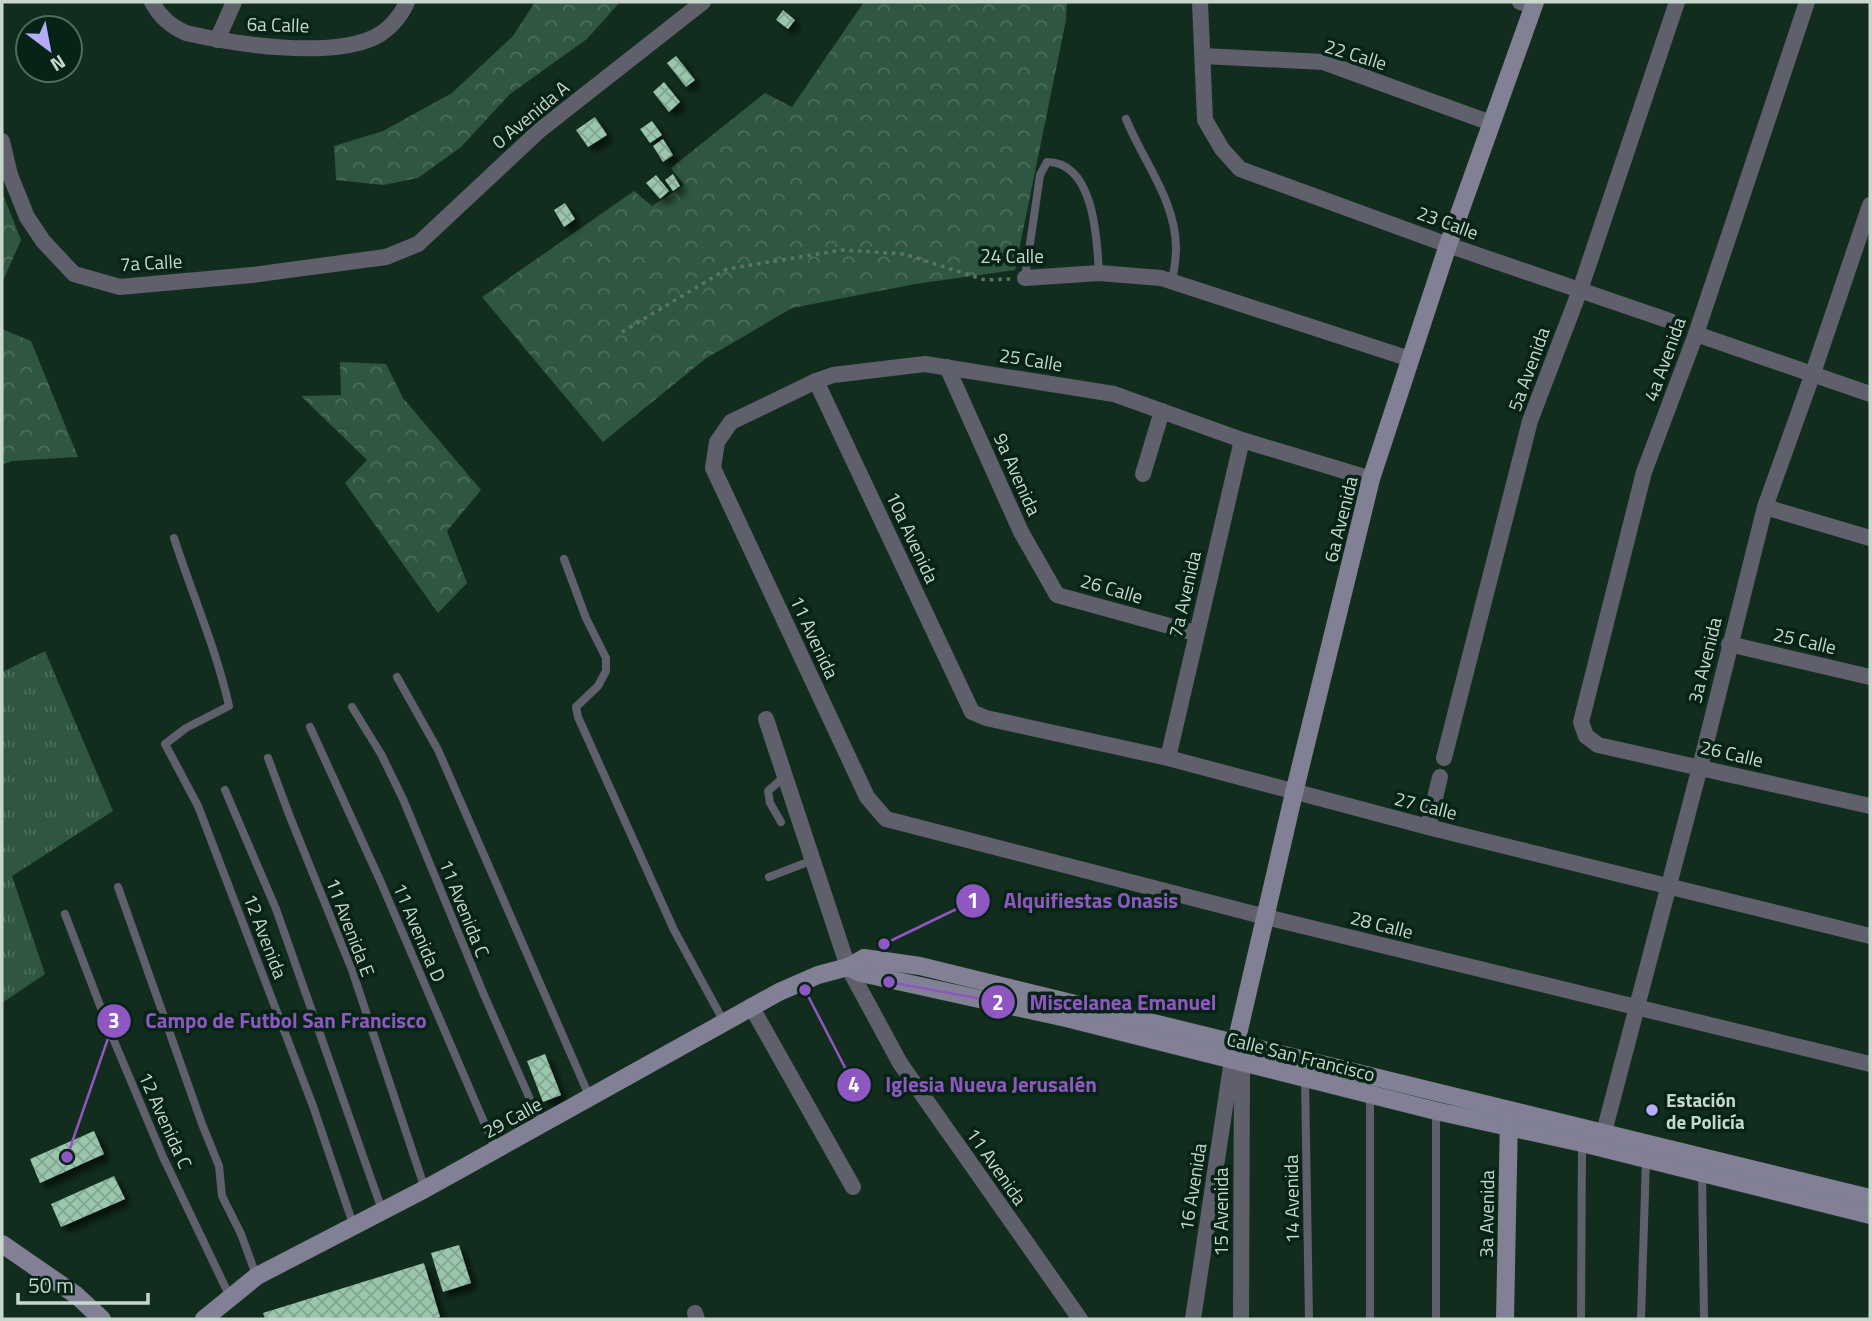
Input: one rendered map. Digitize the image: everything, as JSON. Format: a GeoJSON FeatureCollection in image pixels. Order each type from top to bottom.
{"type":"FeatureCollection","features":[{"type":"Feature","properties":{"kind":"street","name":"6a Calle"},"geometry":{"type":"LineString","coordinates":[[152,2],[161,17],[177,29],[217,40],[255,46],[336,46],[374,37],[388,28],[403,12],[407,2]]}},
{"type":"Feature","properties":{"kind":"street"},"geometry":{"type":"LineString","coordinates":[[217,40],[234,2]]}},
{"type":"Feature","properties":{"kind":"street","name":"0 Avenida A"},"geometry":{"type":"LineString","coordinates":[[386,257],[418,244],[540,130],[703,2]]}},
{"type":"Feature","properties":{"kind":"street"},"geometry":{"type":"LineString","coordinates":[[1200,2],[1203,56]]}},
{"type":"Feature","properties":{"kind":"street","name":"5a Avenida"},"geometry":{"type":"LineString","coordinates":[[1444,758],[1530,421],[1580,290],[1677,2]]}},
{"type":"Feature","properties":{"kind":"street","name":"4a Avenida"},"geometry":{"type":"LineString","coordinates":[[1586,736],[1581,722],[1644,472],[1696,334],[1807,2]]}},
{"type":"Feature","properties":{"kind":"street","name":"6a Avenida"},"geometry":{"type":"LineString","coordinates":[[1237,1062],[1238,1042],[1294,793],[1371,480],[1530,3]]}},
{"type":"Feature","properties":{"kind":"street","name":"22 Calle"},"geometry":{"type":"LineString","coordinates":[[1203,56],[1323,62],[1491,122]]}},
{"type":"Feature","properties":{"kind":"street","name":"23 Calle"},"geometry":{"type":"LineString","coordinates":[[1203,56],[1205,120],[1222,149],[1240,169],[1448,245],[1670,321]]}},
{"type":"Feature","properties":{"kind":"street","name":"7a Calle"},"geometry":{"type":"LineString","coordinates":[[2,141],[10,175],[27,218],[43,241],[74,274],[120,287],[252,275],[386,257]]}},
{"type":"Feature","properties":{"kind":"street","name":"3a Avenida"},"geometry":{"type":"LineString","coordinates":[[1604,1132],[1765,507],[1814,373],[1870,205]]}},
{"type":"Feature","properties":{"kind":"street","name":"24 Calle"},"geometry":{"type":"LineString","coordinates":[[1025,278],[1099,273],[1161,278],[1410,359]]}},
{"type":"Feature","properties":{"kind":"street"},"geometry":{"type":"LineString","coordinates":[[1696,334],[1870,394]]}},
{"type":"Feature","properties":{"kind":"street","name":"25 Calle"},"geometry":{"type":"LineString","coordinates":[[713,468],[717,442],[732,422],[833,375],[925,364],[1114,394],[1242,440],[1371,480]]}},
{"type":"Feature","properties":{"kind":"street","name":"9a Avenida"},"geometry":{"type":"LineString","coordinates":[[947,367],[1021,532],[1057,595]]}},
{"type":"Feature","properties":{"kind":"street","name":"10a Avenida"},"geometry":{"type":"LineString","coordinates":[[816,381],[972,712]]}},
{"type":"Feature","properties":{"kind":"street"},"geometry":{"type":"LineString","coordinates":[[1143,474],[1162,411]]}},
{"type":"Feature","properties":{"kind":"street","name":"7a Avenida"},"geometry":{"type":"LineString","coordinates":[[1168,758],[1242,440]]}},
{"type":"Feature","properties":{"kind":"street","name":"11 Avenida"},"geometry":{"type":"LineString","coordinates":[[713,468],[867,797],[886,819]]}},
{"type":"Feature","properties":{"kind":"street"},"geometry":{"type":"LineString","coordinates":[[1765,507],[1870,538]]}},
{"type":"Feature","properties":{"kind":"street","name":"26 Calle"},"geometry":{"type":"LineString","coordinates":[[1057,595],[1195,633]]}},
{"type":"Feature","properties":{"kind":"street","name":"25 Calle"},"geometry":{"type":"LineString","coordinates":[[1730,643],[1870,677]]}},
{"type":"Feature","properties":{"kind":"street","name":"27 Calle"},"geometry":{"type":"LineString","coordinates":[[972,712],[986,718],[1168,758],[1428,827],[1870,936]]}},
{"type":"Feature","properties":{"kind":"street","name":"11 Avenida"},"geometry":{"type":"LineString","coordinates":[[766,719],[848,967],[900,1063],[1080,1319]]}},
{"type":"Feature","properties":{"kind":"street","name":"26 Calle"},"geometry":{"type":"LineString","coordinates":[[1586,736],[1598,745],[1870,806]]}},
{"type":"Feature","properties":{"kind":"street"},"geometry":{"type":"LineString","coordinates":[[1428,827],[1440,777]]}},
{"type":"Feature","properties":{"kind":"street","name":"28 Calle"},"geometry":{"type":"LineString","coordinates":[[886,819],[1266,917],[1870,1064]]}},
{"type":"Feature","properties":{"kind":"street","name":"Calle San Francisco"},"geometry":{"type":"LineString","coordinates":[[848,967],[864,958],[920,966],[1238,1042],[1509,1118],[1582,1143],[1870,1215]]}},
{"type":"Feature","properties":{"kind":"street","name":"29 Calle"},"geometry":{"type":"LineString","coordinates":[[204,1319],[257,1276],[425,1189],[751,1006],[818,975],[848,967]]}},
{"type":"Feature","properties":{"kind":"street","name":"Calle San Francisco"},"geometry":{"type":"LineString","coordinates":[[848,967],[861,973],[1066,1018],[1436,1111],[1509,1118],[1604,1132],[1870,1198]]}},
{"type":"Feature","properties":{"kind":"street"},"geometry":{"type":"LineString","coordinates":[[751,1006],[853,1187]]}},
{"type":"Feature","properties":{"kind":"street","name":"16 Avenida"},"geometry":{"type":"LineString","coordinates":[[1193,1319],[1237,1062]]}},
{"type":"Feature","properties":{"kind":"street","name":"15 Avenida"},"geometry":{"type":"LineString","coordinates":[[1237,1062],[1241,1319]]}},
{"type":"Feature","properties":{"kind":"street","name":"3a Avenida"},"geometry":{"type":"LineString","coordinates":[[1505,1319],[1509,1118]]}},
{"type":"Feature","properties":{"kind":"street"},"geometry":{"type":"LineString","coordinates":[[2,1244],[76,1295],[102,1319]]}},
{"type":"Feature","properties":{"kind":"lane"},"geometry":{"type":"LineString","coordinates":[[1126,119],[1158,180],[1168,208],[1176,247],[1172,282]]}},
{"type":"Feature","properties":{"kind":"lane"},"geometry":{"type":"LineString","coordinates":[[1025,278],[1040,175],[1047,162],[1059,162],[1074,171],[1096,225],[1099,273]]}},
{"type":"Feature","properties":{"kind":"lane","name":"12 Avenida"},"geometry":{"type":"LineString","coordinates":[[174,538],[208,629],[229,706],[186,728],[165,744],[198,806],[308,1093],[353,1224]]}},
{"type":"Feature","properties":{"kind":"lane"},"geometry":{"type":"LineString","coordinates":[[564,559],[586,618],[606,658],[606,671],[598,686],[576,707],[578,717],[674,930],[724,1022]]}},
{"type":"Feature","properties":{"kind":"lane"},"geometry":{"type":"LineString","coordinates":[[397,677],[438,750],[590,1097]]}},
{"type":"Feature","properties":{"kind":"lane","name":"11 Avenida C"},"geometry":{"type":"LineString","coordinates":[[352,707],[381,754],[403,799],[541,1125]]}},
{"type":"Feature","properties":{"kind":"lane","name":"11 Avenida D"},"geometry":{"type":"LineString","coordinates":[[310,727],[379,878],[496,1150]]}},
{"type":"Feature","properties":{"kind":"lane","name":"11 Avenida E"},"geometry":{"type":"LineString","coordinates":[[268,758],[352,970],[425,1189]]}},
{"type":"Feature","properties":{"kind":"lane"},"geometry":{"type":"LineString","coordinates":[[780,822],[770,803],[768,791],[785,776]]}},
{"type":"Feature","properties":{"kind":"lane"},"geometry":{"type":"LineString","coordinates":[[225,790],[276,909],[382,1210]]}},
{"type":"Feature","properties":{"kind":"lane"},"geometry":{"type":"LineString","coordinates":[[769,877],[813,860]]}},
{"type":"Feature","properties":{"kind":"lane"},"geometry":{"type":"LineString","coordinates":[[118,887],[219,1167],[222,1196],[241,1234],[257,1276]]}},
{"type":"Feature","properties":{"kind":"lane","name":"12 Avenida C"},"geometry":{"type":"LineString","coordinates":[[65,914],[163,1157],[230,1297]]}},
{"type":"Feature","properties":{"kind":"lane","name":"14 Avenida"},"geometry":{"type":"LineString","coordinates":[[1305,1078],[1309,1319]]}},
{"type":"Feature","properties":{"kind":"lane"},"geometry":{"type":"LineString","coordinates":[[1370,1094],[1370,1319]]}},
{"type":"Feature","properties":{"kind":"lane"},"geometry":{"type":"LineString","coordinates":[[1436,1111],[1436,1319]]}},
{"type":"Feature","properties":{"kind":"lane"},"geometry":{"type":"LineString","coordinates":[[1581,1319],[1582,1143]]}},
{"type":"Feature","properties":{"kind":"lane"},"geometry":{"type":"LineString","coordinates":[[1642,1319],[1646,1159]]}},
{"type":"Feature","properties":{"kind":"lane"},"geometry":{"type":"LineString","coordinates":[[1702,1172],[1704,1319]]}},
{"type":"Feature","properties":{"kind":"path","name":"24 Calle"},"geometry":{"type":"LineString","coordinates":[[622,332],[727,270],[842,250],[904,254],[985,280],[1025,278]]}},
{"type":"Feature","properties":{"kind":"green space"},"geometry":{"type":"Polygon","coordinates":[[[535,2],[620,2],[587,39],[510,94],[461,147],[418,178],[383,185],[336,180],[334,146],[383,131],[452,93],[513,36],[535,2]]]}},
{"type":"Feature","properties":{"kind":"green space"},"geometry":{"type":"Polygon","coordinates":[[[864,2],[1067,2],[1066,20],[1015,270],[915,284],[792,308],[705,359],[603,442],[482,297],[634,191],[652,206],[684,185],[671,168],[765,93],[792,107],[864,2]]]}},
{"type":"Feature","properties":{"kind":"green space"},"geometry":{"type":"Polygon","coordinates":[[[2,192],[21,240],[2,283],[2,192]]]}},
{"type":"Feature","properties":{"kind":"green space"},"geometry":{"type":"Polygon","coordinates":[[[2,329],[31,341],[78,457],[12,461],[2,465],[2,329]]]}},
{"type":"Feature","properties":{"kind":"green space"},"geometry":{"type":"Polygon","coordinates":[[[340,362],[386,364],[403,398],[481,490],[447,531],[467,583],[438,613],[345,483],[367,460],[301,396],[341,395],[340,362]]]}},
{"type":"Feature","properties":{"kind":"green space"},"geometry":{"type":"Polygon","coordinates":[[[45,651],[113,811],[12,876],[45,974],[2,1003],[2,672],[45,651]]]}},
{"type":"Feature","properties":{"kind":"building"},"geometry":{"type":"Polygon","coordinates":[[[783,10],[795,20],[788,29],[776,20],[783,10]]]}},
{"type":"Feature","properties":{"kind":"building"},"geometry":{"type":"Polygon","coordinates":[[[676,56],[695,80],[686,87],[667,63],[676,56]]]}},
{"type":"Feature","properties":{"kind":"building"},"geometry":{"type":"Polygon","coordinates":[[[664,82],[680,102],[669,112],[653,92],[664,82]]]}},
{"type":"Feature","properties":{"kind":"building"},"geometry":{"type":"Polygon","coordinates":[[[595,117],[607,135],[588,147],[576,130],[595,117]]]}},
{"type":"Feature","properties":{"kind":"building"},"geometry":{"type":"Polygon","coordinates":[[[652,121],[662,135],[650,143],[640,129],[652,121]]]}},
{"type":"Feature","properties":{"kind":"building"},"geometry":{"type":"Polygon","coordinates":[[[663,139],[673,155],[663,162],[653,146],[663,139]]]}},
{"type":"Feature","properties":{"kind":"building"},"geometry":{"type":"Polygon","coordinates":[[[673,174],[680,186],[673,191],[665,180],[673,174]]]}},
{"type":"Feature","properties":{"kind":"building"},"geometry":{"type":"Polygon","coordinates":[[[656,175],[669,191],[660,199],[646,183],[656,175]]]}},
{"type":"Feature","properties":{"kind":"building"},"geometry":{"type":"Polygon","coordinates":[[[565,203],[575,219],[564,227],[554,210],[565,203]]]}},
{"type":"Feature","properties":{"kind":"building"},"geometry":{"type":"Polygon","coordinates":[[[545,1054],[561,1095],[543,1102],[527,1061],[545,1054]]]}},
{"type":"Feature","properties":{"kind":"building"},"geometry":{"type":"Polygon","coordinates":[[[94,1131],[104,1154],[40,1183],[30,1159],[94,1131]]]}},
{"type":"Feature","properties":{"kind":"building"},"geometry":{"type":"Polygon","coordinates":[[[114,1176],[125,1199],[61,1227],[51,1204],[114,1176]]]}},
{"type":"Feature","properties":{"kind":"building"},"geometry":{"type":"Polygon","coordinates":[[[459,1245],[471,1283],[443,1292],[431,1253],[459,1245]]]}},
{"type":"Feature","properties":{"kind":"building"},"geometry":{"type":"Polygon","coordinates":[[[424,1263],[440,1317],[265,1319],[263,1313],[424,1263]]]}},
{"type":"Feature","properties":{"kind":"place","name":"Alquifiestas Onasis"},"geometry":{"type":"Point","coordinates":[884,944]}},
{"type":"Feature","properties":{"kind":"place","name":"Miscelanea Emanuel"},"geometry":{"type":"Point","coordinates":[889,982]}},
{"type":"Feature","properties":{"kind":"place","name":"Iglesia Nueva Jerusalén"},"geometry":{"type":"Point","coordinates":[805,990]}},
{"type":"Feature","properties":{"kind":"place","name":"Estación de Policía"},"geometry":{"type":"Point","coordinates":[1652,1110]}},
{"type":"Feature","properties":{"kind":"place","name":"Campo de Futbol San Francisco"},"geometry":{"type":"Point","coordinates":[67,1157]}}]}
